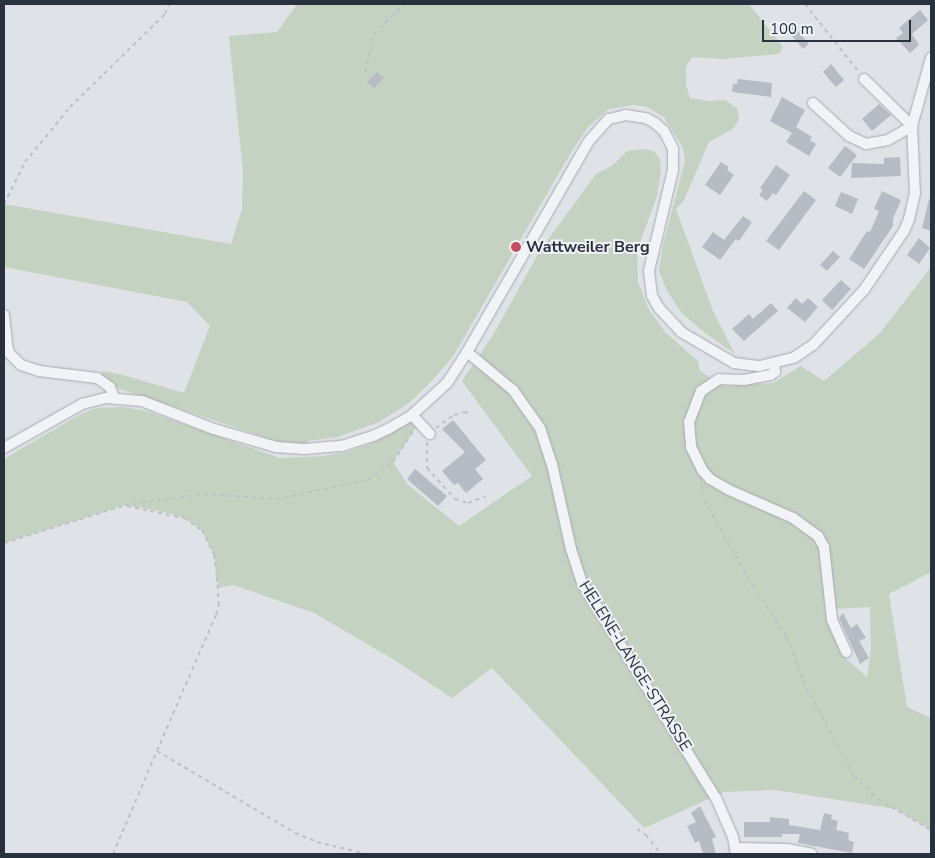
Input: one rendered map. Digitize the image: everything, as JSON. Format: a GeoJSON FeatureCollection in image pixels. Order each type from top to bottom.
{"type":"FeatureCollection","features":[{"type":"Feature","properties":{"kind":"street"},"geometry":{"type":"LineString","coordinates":[[4,448],[82,404],[114,398],[142,401],[214,428],[268,445],[304,450],[324,449],[358,442],[381,432],[412,415],[446,383],[467,352],[588,142],[609,119],[616,116],[636,115],[646,118],[664,131],[669,139],[674,159],[671,180],[650,257],[649,283],[652,296],[671,324],[721,358],[746,366],[774,364],[795,357],[813,345],[864,290],[896,245],[909,219],[914,202],[912,126],[931,58]]}},
{"type":"Feature","properties":{"kind":"street"},"geometry":{"type":"LineString","coordinates":[[864,79],[912,126]]}},
{"type":"Feature","properties":{"kind":"street"},"geometry":{"type":"LineString","coordinates":[[813,103],[849,136],[866,144],[888,140],[912,126]]}},
{"type":"Feature","properties":{"kind":"street"},"geometry":{"type":"LineString","coordinates":[[4,315],[7,345],[10,353],[21,365],[39,371],[96,378],[110,387],[114,398]]}},
{"type":"Feature","properties":{"kind":"street","name":"HELENE-LANGE-STRASSE"},"geometry":{"type":"LineString","coordinates":[[467,352],[513,390],[540,428],[552,464],[571,550],[582,583],[707,783],[733,837],[736,851]]}},
{"type":"Feature","properties":{"kind":"street"},"geometry":{"type":"LineString","coordinates":[[774,364],[775,372],[770,375],[744,380],[719,379],[701,391],[692,412],[688,434],[691,447],[702,470],[710,479],[729,490],[793,518],[818,536],[824,547],[832,620],[846,652]]}},
{"type":"Feature","properties":{"kind":"street"},"geometry":{"type":"LineString","coordinates":[[412,415],[430,434]]}},
{"type":"Feature","properties":{"kind":"street"},"geometry":{"type":"LineString","coordinates":[[736,851],[787,849],[812,854]]}},
{"type":"Feature","properties":{"kind":"path"},"geometry":{"type":"LineString","coordinates":[[4,204],[30,155],[70,107],[165,14],[169,4]]}},
{"type":"Feature","properties":{"kind":"path"},"geometry":{"type":"LineString","coordinates":[[364,72],[374,34],[404,4]]}},
{"type":"Feature","properties":{"kind":"path"},"geometry":{"type":"LineString","coordinates":[[805,4],[851,63]]}},
{"type":"Feature","properties":{"kind":"path"},"geometry":{"type":"LineString","coordinates":[[473,415],[464,412],[454,414],[430,434],[425,458],[427,468],[455,499],[468,503],[486,496]]}},
{"type":"Feature","properties":{"kind":"path"},"geometry":{"type":"LineString","coordinates":[[4,543],[125,505],[204,494],[277,499],[368,480],[393,462],[419,423]]}},
{"type":"Feature","properties":{"kind":"path"},"geometry":{"type":"LineString","coordinates":[[702,470],[702,493],[753,586],[787,637],[802,681],[854,776],[878,799],[931,830]]}},
{"type":"Feature","properties":{"kind":"path"},"geometry":{"type":"LineString","coordinates":[[112,854],[216,615],[219,603],[214,555],[202,530],[184,518],[164,512],[125,505]]}},
{"type":"Feature","properties":{"kind":"path"},"geometry":{"type":"LineString","coordinates":[[157,751],[295,833],[317,842],[367,854]]}},
{"type":"Feature","properties":{"kind":"path"},"geometry":{"type":"LineString","coordinates":[[637,829],[646,835],[661,854]]}},
{"type":"Feature","properties":{"kind":"green space"},"geometry":{"type":"Polygon","coordinates":[[[297,4],[749,4],[783,47],[779,54],[723,59],[692,57],[686,67],[686,85],[690,98],[708,101],[725,100],[737,108],[739,118],[734,128],[709,142],[684,200],[676,209],[713,311],[735,354],[701,330],[681,312],[667,291],[659,271],[663,245],[685,161],[683,148],[664,117],[647,107],[633,105],[609,109],[588,127],[570,154],[454,355],[432,381],[408,404],[379,422],[338,437],[307,441],[306,445],[276,441],[120,389],[102,375],[103,371],[123,375],[184,393],[210,326],[187,302],[4,267],[4,204],[231,244],[242,209],[243,172],[229,36],[277,32],[297,4]]]}},
{"type":"Feature","properties":{"kind":"green space"},"geometry":{"type":"Polygon","coordinates":[[[646,149],[655,152],[660,160],[661,170],[657,196],[637,251],[638,282],[648,308],[665,332],[698,361],[700,371],[723,386],[773,383],[801,366],[824,381],[880,333],[931,267],[931,572],[889,594],[907,707],[931,718],[931,830],[896,809],[775,790],[724,792],[644,828],[492,668],[452,698],[393,659],[314,613],[233,585],[218,588],[214,555],[202,530],[184,518],[164,512],[125,505],[4,543],[4,459],[79,415],[96,408],[124,407],[146,411],[280,458],[324,456],[346,452],[368,445],[416,419],[419,423],[393,462],[408,485],[459,526],[532,476],[462,381],[493,335],[539,252],[596,174],[613,165],[627,151],[646,149]],[[823,555],[825,610],[842,655],[867,677],[871,650],[870,607],[833,609],[823,555]]]}},
{"type":"Feature","properties":{"kind":"building"},"geometry":{"type":"Polygon","coordinates":[[[920,10],[928,20],[912,34],[919,45],[910,53],[896,38],[903,33],[899,28],[920,10]]]}},
{"type":"Feature","properties":{"kind":"building"},"geometry":{"type":"Polygon","coordinates":[[[791,23],[809,44],[803,49],[785,28],[791,23]]]}},
{"type":"Feature","properties":{"kind":"building"},"geometry":{"type":"Polygon","coordinates":[[[831,64],[844,80],[836,87],[823,72],[831,64]]]}},
{"type":"Feature","properties":{"kind":"building"},"geometry":{"type":"Polygon","coordinates":[[[377,72],[384,78],[374,88],[367,82],[377,72]]]}},
{"type":"Feature","properties":{"kind":"building"},"geometry":{"type":"Polygon","coordinates":[[[738,79],[772,83],[771,97],[732,92],[733,84],[737,84],[738,79]]]}},
{"type":"Feature","properties":{"kind":"building"},"geometry":{"type":"Polygon","coordinates":[[[782,97],[805,110],[796,127],[812,137],[810,140],[816,144],[809,156],[786,142],[792,133],[770,121],[782,97]]]}},
{"type":"Feature","properties":{"kind":"building"},"geometry":{"type":"Polygon","coordinates":[[[879,104],[891,115],[872,131],[862,119],[879,104]]]}},
{"type":"Feature","properties":{"kind":"building"},"geometry":{"type":"Polygon","coordinates":[[[845,146],[857,155],[840,177],[828,168],[845,146]]]}},
{"type":"Feature","properties":{"kind":"building"},"geometry":{"type":"Polygon","coordinates":[[[900,157],[901,176],[851,178],[852,163],[884,164],[884,158],[900,157]]]}},
{"type":"Feature","properties":{"kind":"building"},"geometry":{"type":"Polygon","coordinates":[[[721,162],[729,167],[727,170],[734,175],[720,195],[705,185],[721,162]]]}},
{"type":"Feature","properties":{"kind":"building"},"geometry":{"type":"Polygon","coordinates":[[[776,165],[790,175],[776,195],[773,193],[767,201],[759,195],[763,190],[760,188],[776,165]]]}},
{"type":"Feature","properties":{"kind":"building"},"geometry":{"type":"Polygon","coordinates":[[[804,191],[816,200],[779,250],[766,241],[804,191]]]}},
{"type":"Feature","properties":{"kind":"building"},"geometry":{"type":"Polygon","coordinates":[[[882,191],[901,200],[893,219],[893,226],[864,269],[849,259],[867,231],[870,232],[879,211],[874,209],[882,191]]]}},
{"type":"Feature","properties":{"kind":"building"},"geometry":{"type":"Polygon","coordinates":[[[841,192],[858,199],[852,214],[835,206],[841,192]]]}},
{"type":"Feature","properties":{"kind":"building"},"geometry":{"type":"Polygon","coordinates":[[[929,199],[931,199],[931,231],[922,228],[929,199]]]}},
{"type":"Feature","properties":{"kind":"building"},"geometry":{"type":"Polygon","coordinates":[[[743,216],[752,222],[739,241],[736,239],[720,260],[702,247],[713,232],[724,240],[743,216]]]}},
{"type":"Feature","properties":{"kind":"building"},"geometry":{"type":"Polygon","coordinates":[[[919,238],[930,248],[919,264],[907,255],[919,238]]]}},
{"type":"Feature","properties":{"kind":"building"},"geometry":{"type":"Polygon","coordinates":[[[833,251],[840,257],[827,271],[820,265],[833,251]]]}},
{"type":"Feature","properties":{"kind":"building"},"geometry":{"type":"Polygon","coordinates":[[[841,280],[851,289],[832,310],[822,300],[841,280]]]}},
{"type":"Feature","properties":{"kind":"building"},"geometry":{"type":"Polygon","coordinates":[[[796,298],[802,304],[808,298],[818,307],[805,322],[787,308],[796,298]]]}},
{"type":"Feature","properties":{"kind":"building"},"geometry":{"type":"Polygon","coordinates":[[[771,303],[778,311],[744,341],[732,329],[749,314],[753,319],[771,303]]]}},
{"type":"Feature","properties":{"kind":"building"},"geometry":{"type":"Polygon","coordinates":[[[453,420],[486,460],[475,469],[483,479],[466,493],[458,483],[454,485],[442,471],[465,452],[442,429],[453,420]]]}},
{"type":"Feature","properties":{"kind":"building"},"geometry":{"type":"Polygon","coordinates":[[[415,469],[447,496],[438,506],[407,479],[415,469]]]}},
{"type":"Feature","properties":{"kind":"building"},"geometry":{"type":"Polygon","coordinates":[[[843,613],[851,628],[857,624],[866,638],[859,641],[869,658],[860,664],[839,618],[843,613]]]}},
{"type":"Feature","properties":{"kind":"building"},"geometry":{"type":"Polygon","coordinates":[[[700,806],[716,837],[712,839],[716,854],[703,854],[699,841],[695,843],[687,826],[696,822],[691,813],[700,806]]]}},
{"type":"Feature","properties":{"kind":"building"},"geometry":{"type":"Polygon","coordinates":[[[824,813],[832,815],[831,819],[838,821],[836,830],[849,833],[848,840],[854,842],[852,853],[798,843],[800,834],[782,834],[782,837],[744,837],[744,822],[770,822],[770,817],[789,819],[789,825],[820,830],[824,813]]]}},
{"type":"Feature","properties":{"kind":"place","name":"Wattweiler Berg"},"geometry":{"type":"Point","coordinates":[516,247]}}]}
